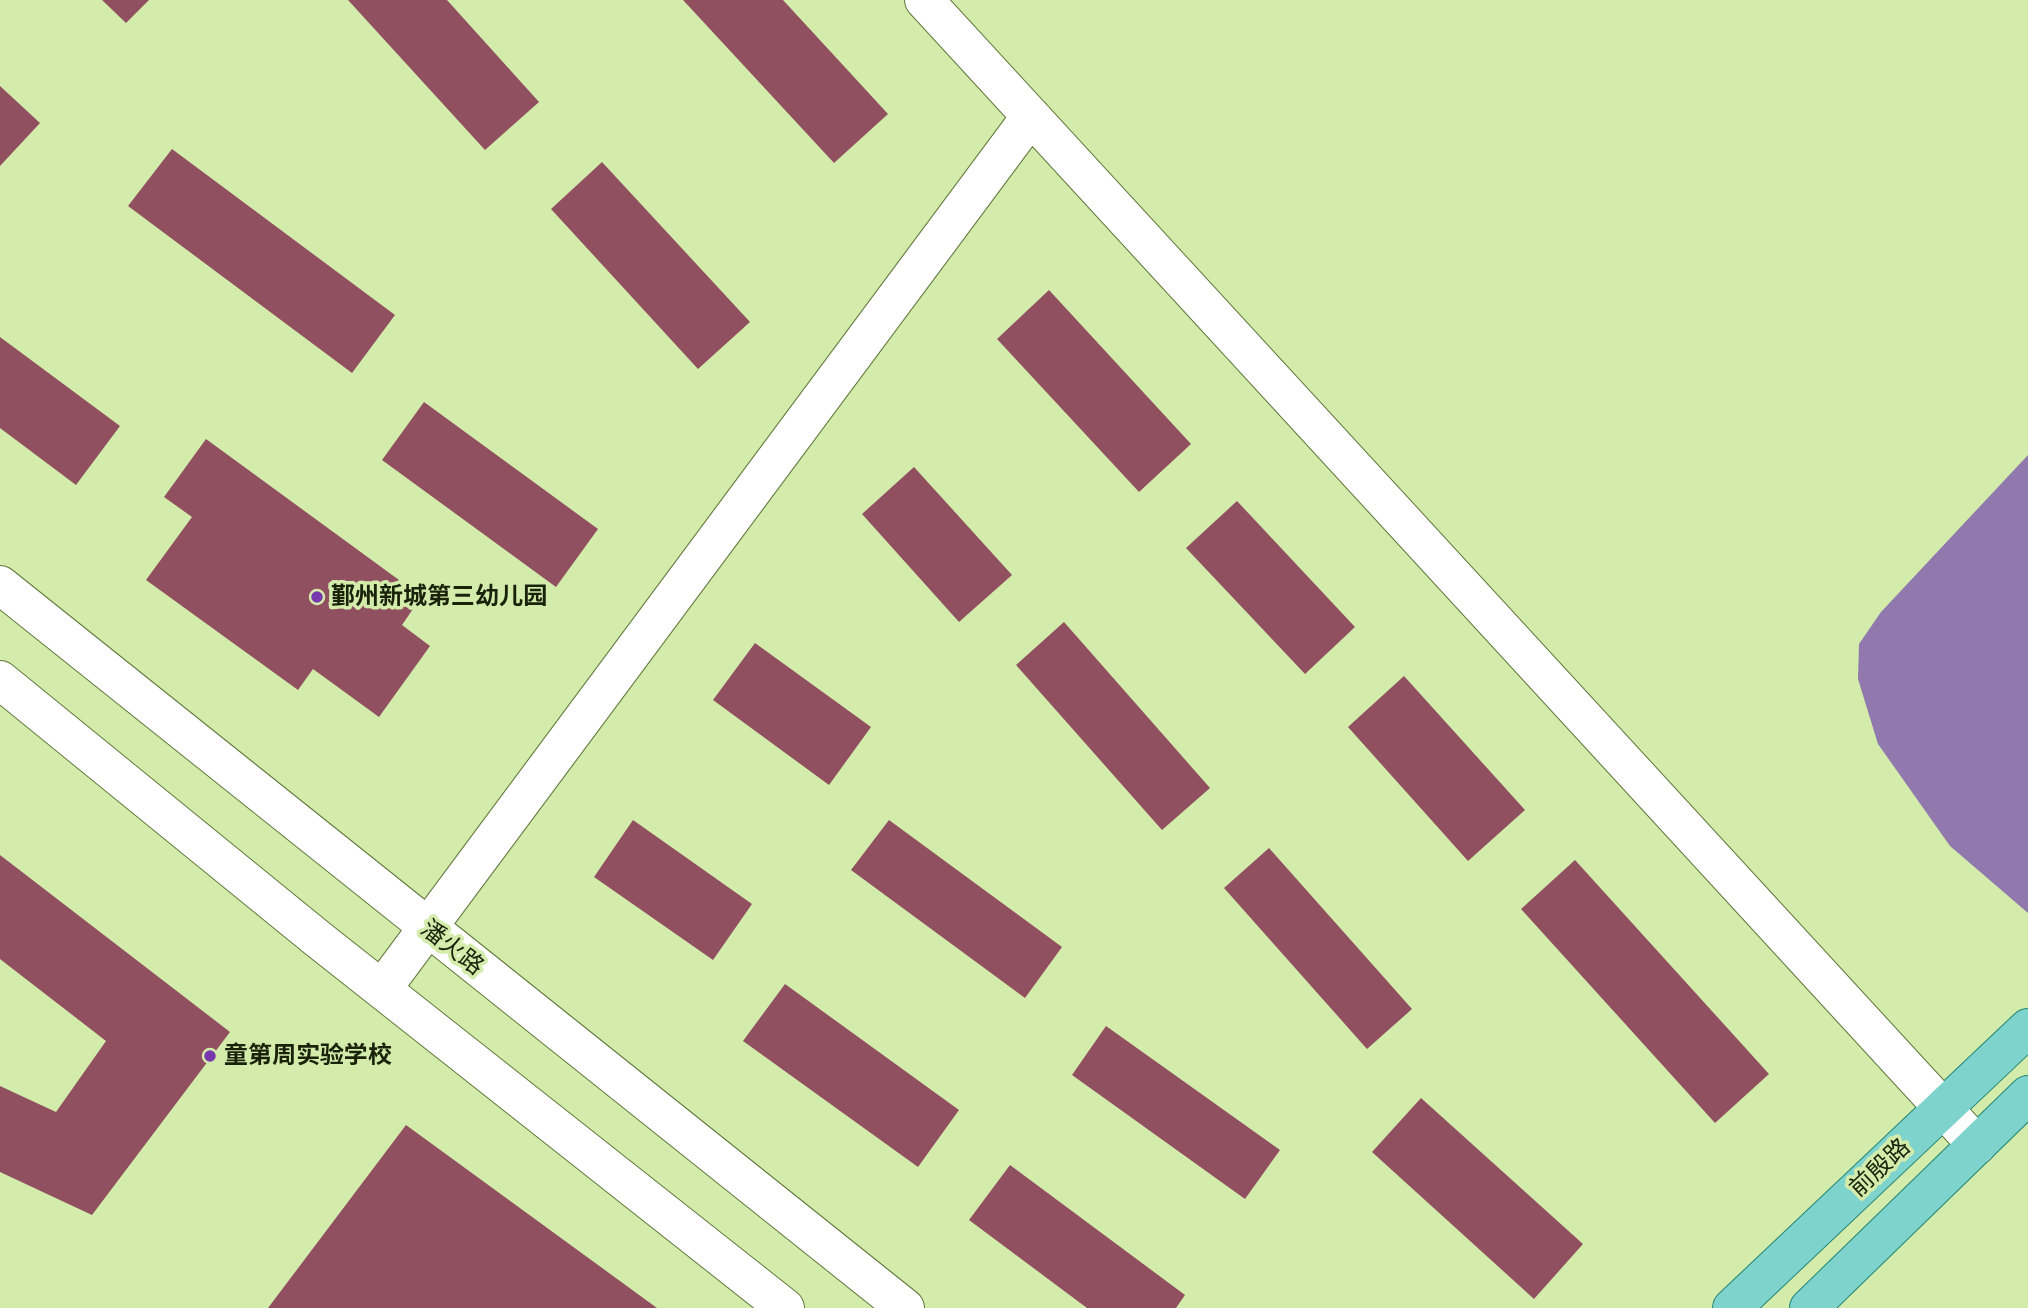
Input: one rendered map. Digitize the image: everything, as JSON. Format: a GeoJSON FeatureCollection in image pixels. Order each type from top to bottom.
{"type":"FeatureCollection","features":[{"type":"Feature","properties":{"kind":"main road","name":"前殷路"},"geometry":{"type":"LineString","coordinates":[[1732,1308],[2028,1028]]}},
{"type":"Feature","properties":{"kind":"main road","name":"前殷路"},"geometry":{"type":"LineString","coordinates":[[1809,1308],[2028,1095]]}},
{"type":"Feature","properties":{"kind":"street"},"geometry":{"type":"LineString","coordinates":[[924,0],[1977,1145]]}},
{"type":"Feature","properties":{"kind":"street"},"geometry":{"type":"LineString","coordinates":[[382,989],[1031,116]]}},
{"type":"Feature","properties":{"kind":"street","name":"潘火路"},"geometry":{"type":"LineString","coordinates":[[0,585],[905,1308]]}},
{"type":"Feature","properties":{"kind":"street"},"geometry":{"type":"LineString","coordinates":[[0,680],[382,989],[785,1308]]}},
{"type":"Feature","properties":{"kind":"shaded area"},"geometry":{"type":"Polygon","coordinates":[[[2028,455],[2028,913],[1950,846],[1878,744],[1858,679],[1859,644],[1881,612],[2028,455]]]}},
{"type":"Feature","properties":{"kind":"building"},"geometry":{"type":"Polygon","coordinates":[[[102,0],[149,0],[126,23],[102,0]]]}},
{"type":"Feature","properties":{"kind":"building"},"geometry":{"type":"Polygon","coordinates":[[[348,0],[447,0],[539,102],[485,150],[348,0]]]}},
{"type":"Feature","properties":{"kind":"building"},"geometry":{"type":"Polygon","coordinates":[[[683,0],[783,0],[888,114],[834,163],[683,0]]]}},
{"type":"Feature","properties":{"kind":"building"},"geometry":{"type":"Polygon","coordinates":[[[0,86],[40,123],[0,166],[0,86]]]}},
{"type":"Feature","properties":{"kind":"building"},"geometry":{"type":"Polygon","coordinates":[[[172,149],[395,315],[352,373],[128,206],[172,149]]]}},
{"type":"Feature","properties":{"kind":"building"},"geometry":{"type":"Polygon","coordinates":[[[602,162],[750,322],[698,369],[551,209],[602,162]]]}},
{"type":"Feature","properties":{"kind":"building"},"geometry":{"type":"Polygon","coordinates":[[[1049,290],[1191,444],[1139,492],[997,339],[1049,290]]]}},
{"type":"Feature","properties":{"kind":"building"},"geometry":{"type":"Polygon","coordinates":[[[0,337],[120,426],[76,485],[0,428],[0,337]]]}},
{"type":"Feature","properties":{"kind":"building"},"geometry":{"type":"Polygon","coordinates":[[[424,402],[598,529],[556,587],[382,460],[424,402]]]}},
{"type":"Feature","properties":{"kind":"building"},"geometry":{"type":"Polygon","coordinates":[[[206,439],[399,580],[392,589],[415,606],[402,625],[430,646],[379,717],[313,669],[298,690],[146,580],[192,517],[164,497],[206,439]]]}},
{"type":"Feature","properties":{"kind":"building"},"geometry":{"type":"Polygon","coordinates":[[[914,467],[1012,575],[959,622],[862,514],[914,467]]]}},
{"type":"Feature","properties":{"kind":"building"},"geometry":{"type":"Polygon","coordinates":[[[1237,501],[1355,627],[1305,674],[1186,548],[1237,501]]]}},
{"type":"Feature","properties":{"kind":"building"},"geometry":{"type":"Polygon","coordinates":[[[1064,622],[1210,788],[1162,830],[1016,665],[1064,622]]]}},
{"type":"Feature","properties":{"kind":"building"},"geometry":{"type":"Polygon","coordinates":[[[755,643],[871,727],[829,785],[713,700],[755,643]]]}},
{"type":"Feature","properties":{"kind":"building"},"geometry":{"type":"Polygon","coordinates":[[[1404,676],[1525,810],[1468,861],[1348,727],[1404,676]]]}},
{"type":"Feature","properties":{"kind":"building"},"geometry":{"type":"Polygon","coordinates":[[[633,820],[752,904],[713,960],[594,877],[633,820]]]}},
{"type":"Feature","properties":{"kind":"building"},"geometry":{"type":"Polygon","coordinates":[[[889,820],[1062,947],[1025,998],[851,870],[889,820]]]}},
{"type":"Feature","properties":{"kind":"building"},"geometry":{"type":"Polygon","coordinates":[[[1269,848],[1412,1009],[1367,1049],[1224,888],[1269,848]]]}},
{"type":"Feature","properties":{"kind":"building"},"geometry":{"type":"Polygon","coordinates":[[[0,855],[230,1032],[92,1215],[0,1172],[0,1086],[56,1112],[106,1041],[0,959],[0,855]]]}},
{"type":"Feature","properties":{"kind":"building"},"geometry":{"type":"Polygon","coordinates":[[[1575,860],[1769,1074],[1715,1123],[1521,909],[1575,860]]]}},
{"type":"Feature","properties":{"kind":"building"},"geometry":{"type":"Polygon","coordinates":[[[785,984],[959,1110],[918,1167],[743,1041],[785,984]]]}},
{"type":"Feature","properties":{"kind":"building"},"geometry":{"type":"Polygon","coordinates":[[[1106,1026],[1280,1150],[1245,1199],[1072,1075],[1106,1026]]]}},
{"type":"Feature","properties":{"kind":"building"},"geometry":{"type":"Polygon","coordinates":[[[1421,1098],[1583,1244],[1534,1299],[1372,1152],[1421,1098]]]}},
{"type":"Feature","properties":{"kind":"building"},"geometry":{"type":"Polygon","coordinates":[[[406,1125],[657,1308],[268,1308],[406,1125]]]}},
{"type":"Feature","properties":{"kind":"building"},"geometry":{"type":"Polygon","coordinates":[[[1010,1165],[1185,1295],[1176,1308],[1087,1308],[969,1220],[1010,1165]]]}},
{"type":"Feature","properties":{"kind":"place","name":"鄞州新城第三幼儿园"},"geometry":{"type":"Point","coordinates":[317,597]}},
{"type":"Feature","properties":{"kind":"place","name":"童第周实验学校"},"geometry":{"type":"Point","coordinates":[210,1056]}}]}
